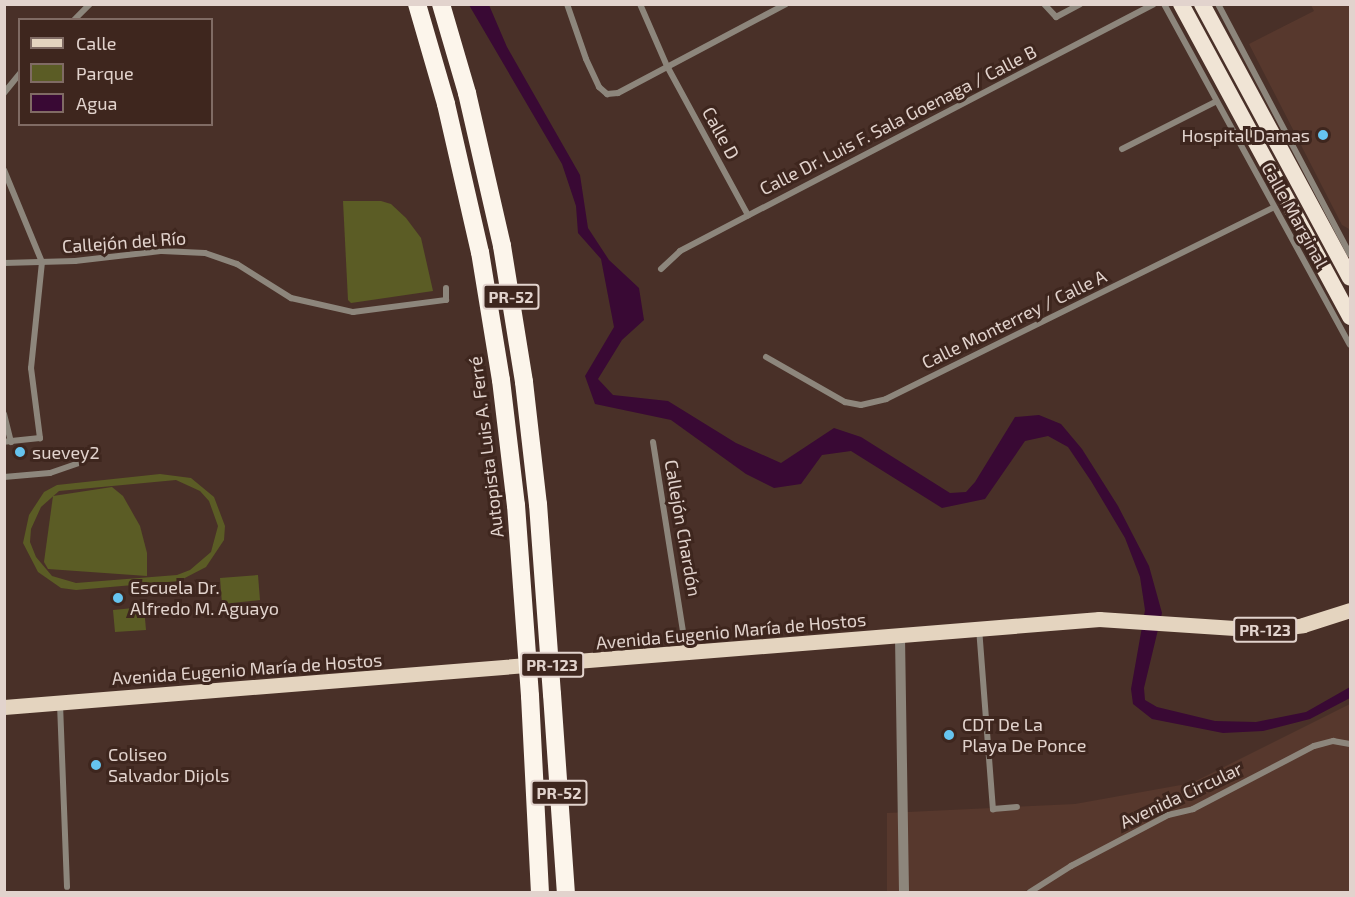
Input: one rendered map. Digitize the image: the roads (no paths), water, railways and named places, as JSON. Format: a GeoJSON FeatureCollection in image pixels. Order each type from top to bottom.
{"type":"FeatureCollection","features":[{"type":"Feature","properties":{"kind":"highway","name":"Autopista Luis A. Ferré"},"geometry":{"type":"LineString","coordinates":[[417,4],[446,104],[490,308],[516,505],[530,696],[540,892]]}},
{"type":"Feature","properties":{"kind":"highway","name":"PR-52"},"geometry":{"type":"LineString","coordinates":[[441,4],[467,93],[513,305],[538,504],[566,892]]}},
{"type":"Feature","properties":{"kind":"highway"},"geometry":{"type":"LineString","coordinates":[[1181,4],[1350,317]]}},
{"type":"Feature","properties":{"kind":"highway"},"geometry":{"type":"LineString","coordinates":[[1202,4],[1338,243],[1350,279]]}},
{"type":"Feature","properties":{"kind":"highway"},"geometry":{"type":"LineString","coordinates":[[528,892],[527,824],[535,803]]}},
{"type":"Feature","properties":{"kind":"main road","name":"Avenida Eugenio María de Hostos"},"geometry":{"type":"LineString","coordinates":[[4,707],[900,637],[979,628],[1098,619],[1177,622],[1265,630],[1302,624],[1350,610]]}},
{"type":"Feature","properties":{"kind":"street"},"geometry":{"type":"LineString","coordinates":[[76,18],[90,4]]}},
{"type":"Feature","properties":{"kind":"street"},"geometry":{"type":"LineString","coordinates":[[567,4],[585,59],[598,87],[607,94],[618,93],[786,4]]}},
{"type":"Feature","properties":{"kind":"street","name":"Calle D"},"geometry":{"type":"LineString","coordinates":[[640,4],[667,66],[748,215]]}},
{"type":"Feature","properties":{"kind":"street"},"geometry":{"type":"LineString","coordinates":[[1044,4],[1056,17],[1080,4]]}},
{"type":"Feature","properties":{"kind":"street","name":"Calle Dr. Luis F. Sala Goenaga / Calle B"},"geometry":{"type":"LineString","coordinates":[[662,269],[680,251],[1154,4]]}},
{"type":"Feature","properties":{"kind":"street","name":"Calle Marginal"},"geometry":{"type":"LineString","coordinates":[[1164,4],[1215,102],[1350,345]]}},
{"type":"Feature","properties":{"kind":"street"},"geometry":{"type":"LineString","coordinates":[[1218,4],[1338,243],[1350,254]]}},
{"type":"Feature","properties":{"kind":"street"},"geometry":{"type":"LineString","coordinates":[[4,93],[18,76]]}},
{"type":"Feature","properties":{"kind":"street"},"geometry":{"type":"LineString","coordinates":[[1122,149],[1215,102]]}},
{"type":"Feature","properties":{"kind":"street"},"geometry":{"type":"LineString","coordinates":[[4,170],[42,262],[31,368],[40,438],[8,442],[4,414]]}},
{"type":"Feature","properties":{"kind":"street","name":"Calle Monterrey / Calle A"},"geometry":{"type":"LineString","coordinates":[[766,357],[845,402],[861,405],[886,399],[1274,207]]}},
{"type":"Feature","properties":{"kind":"street"},"geometry":{"type":"LineString","coordinates":[[1316,255],[1350,237]]}},
{"type":"Feature","properties":{"kind":"street","name":"Callejón del Río"},"geometry":{"type":"LineString","coordinates":[[4,263],[42,262],[162,251],[205,253],[237,264],[291,298],[322,308],[353,312],[446,300],[446,288]]}},
{"type":"Feature","properties":{"kind":"street","name":"Callejón Chardón"},"geometry":{"type":"LineString","coordinates":[[653,442],[687,654]]}},
{"type":"Feature","properties":{"kind":"street"},"geometry":{"type":"LineString","coordinates":[[4,477],[50,473],[84,461]]}},
{"type":"Feature","properties":{"kind":"street"},"geometry":{"type":"LineString","coordinates":[[979,628],[993,809],[1017,807]]}},
{"type":"Feature","properties":{"kind":"street"},"geometry":{"type":"LineString","coordinates":[[900,637],[904,892]]}},
{"type":"Feature","properties":{"kind":"street"},"geometry":{"type":"LineString","coordinates":[[60,704],[67,887]]}},
{"type":"Feature","properties":{"kind":"street","name":"Avenida Circular"},"geometry":{"type":"LineString","coordinates":[[1030,892],[1071,866],[1168,815],[1193,809],[1314,746],[1333,741],[1350,744]]}},
{"type":"Feature","properties":{"kind":"water"},"geometry":{"type":"Polygon","coordinates":[[[469,5],[489,5],[507,47],[580,175],[588,228],[609,260],[639,288],[644,320],[622,340],[598,379],[613,395],[668,401],[736,443],[781,463],[834,428],[861,437],[950,493],[966,492],[975,482],[1015,417],[1039,415],[1061,424],[1082,449],[1118,506],[1149,566],[1162,613],[1144,688],[1145,700],[1157,707],[1215,721],[1256,722],[1306,712],[1350,687],[1350,698],[1310,719],[1263,731],[1223,733],[1152,719],[1133,704],[1131,689],[1145,610],[1140,577],[1125,538],[1091,481],[1068,447],[1048,436],[1025,441],[985,499],[942,508],[851,451],[822,455],[801,484],[774,488],[746,474],[671,420],[595,404],[585,376],[614,327],[601,259],[578,233],[576,206],[562,164],[469,5]]]}},
{"type":"Feature","properties":{"kind":"place","name":"Hospital Damas"},"geometry":{"type":"Point","coordinates":[1323,135]}},
{"type":"Feature","properties":{"kind":"place","name":"suevey2"},"geometry":{"type":"Point","coordinates":[20,452]}},
{"type":"Feature","properties":{"kind":"place","name":"Escuela Dr. Alfredo M. Aguayo"},"geometry":{"type":"Point","coordinates":[118,598]}},
{"type":"Feature","properties":{"kind":"place","name":"CDT De La Playa De Ponce"},"geometry":{"type":"Point","coordinates":[949,735]}},
{"type":"Feature","properties":{"kind":"place","name":"Coliseo Salvador Dijols"},"geometry":{"type":"Point","coordinates":[96,765]}}]}
